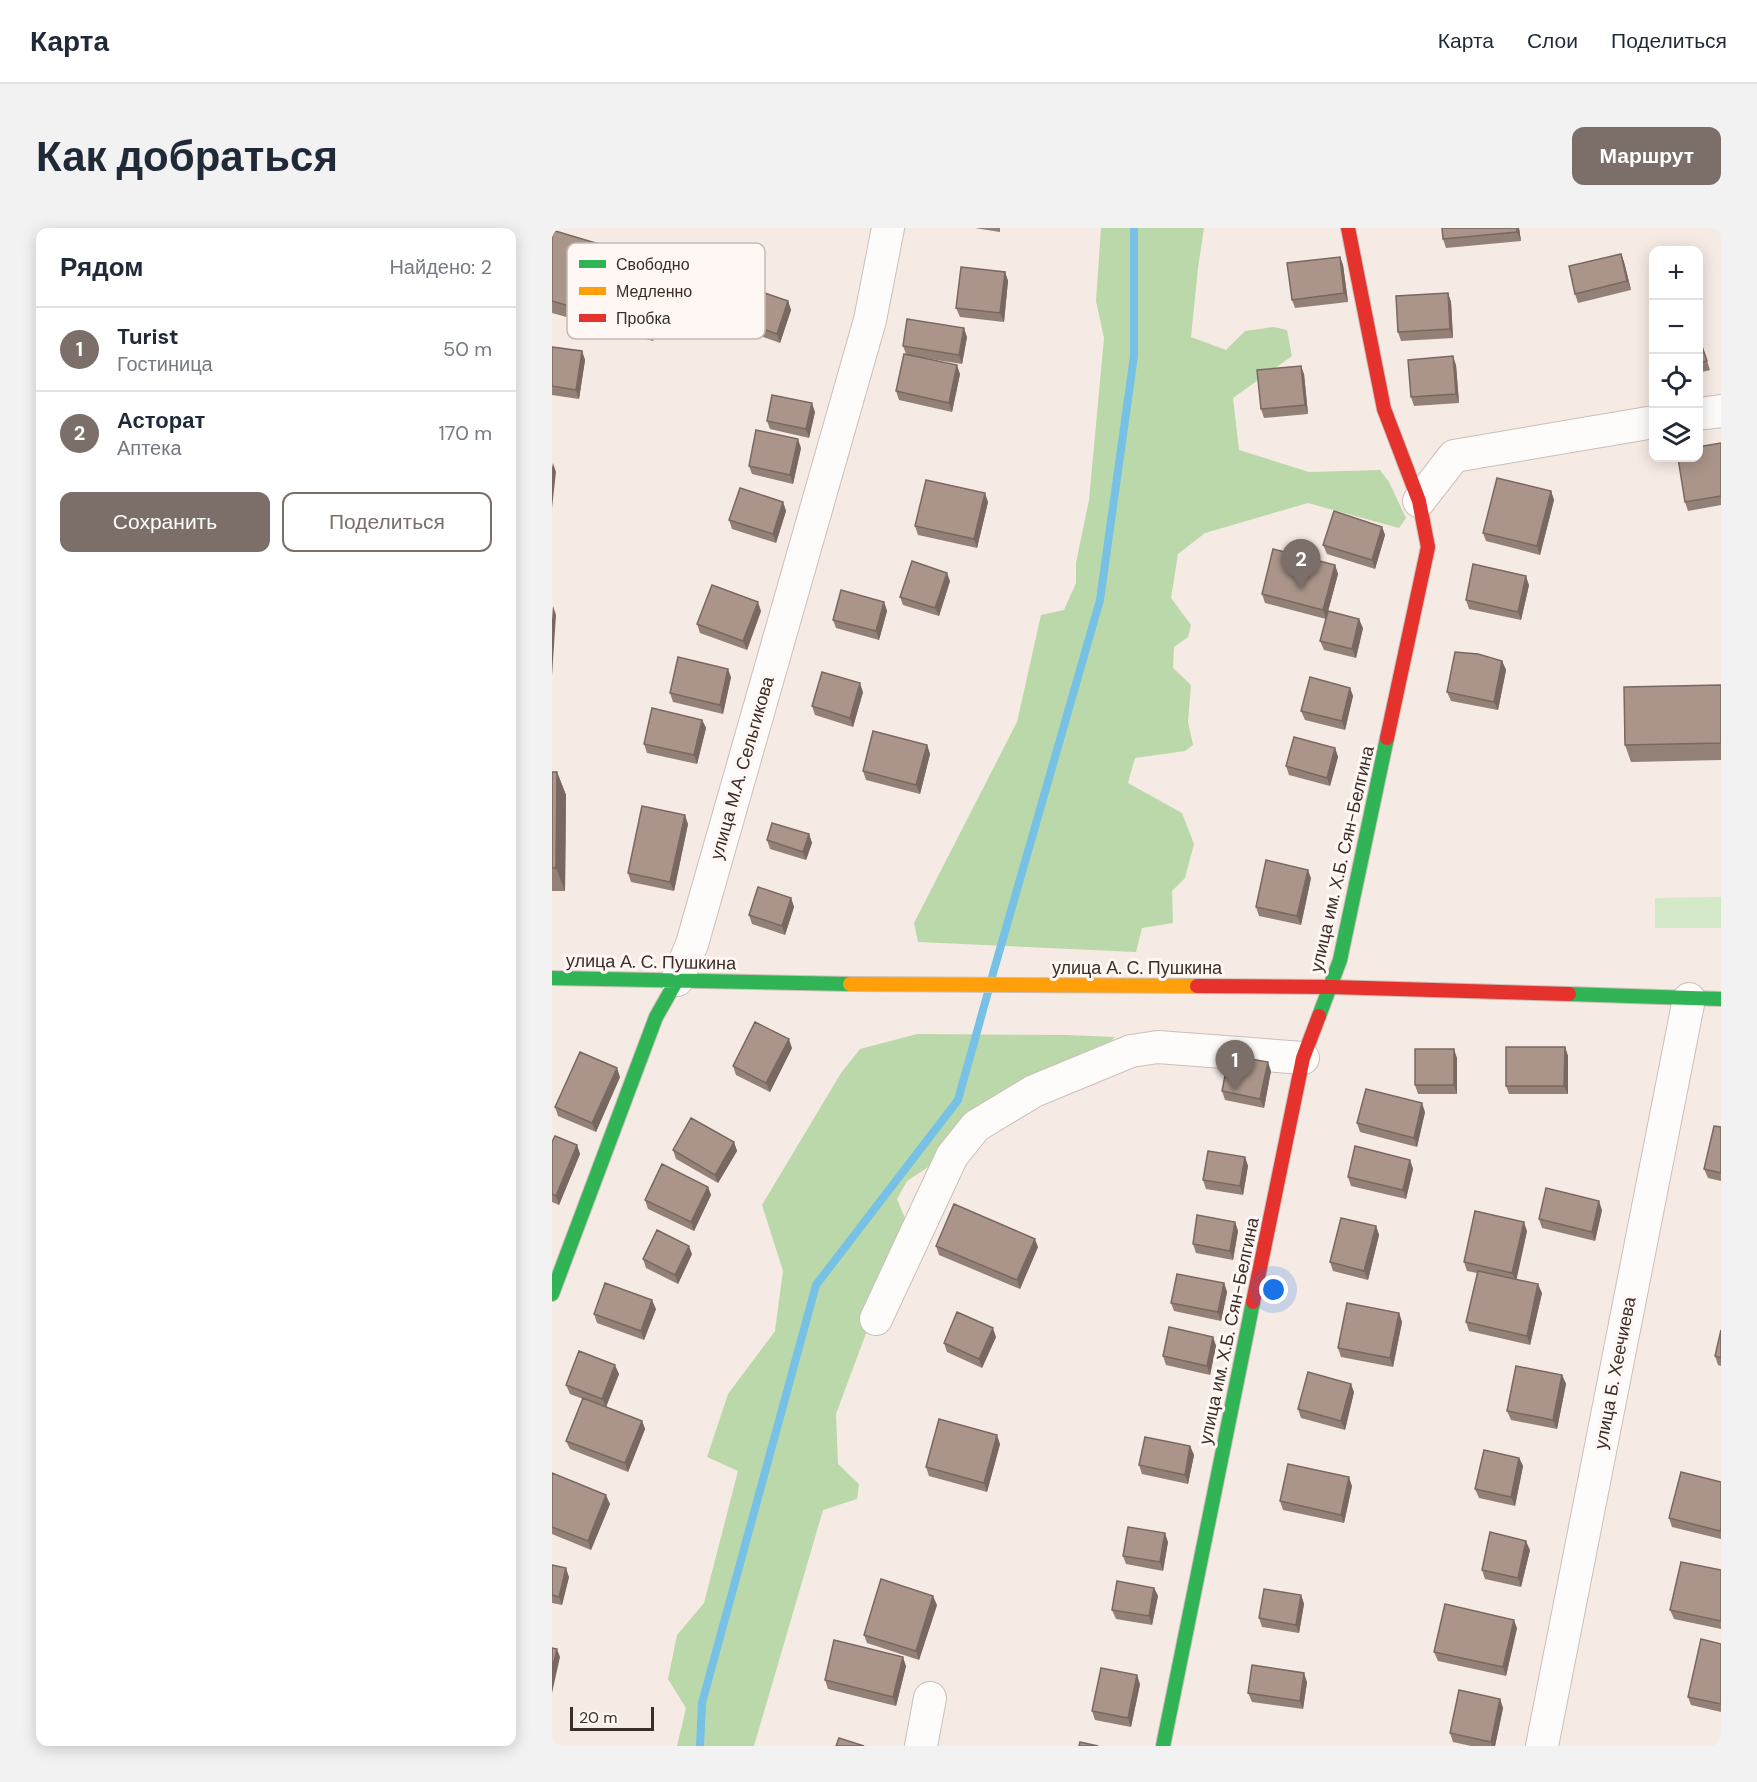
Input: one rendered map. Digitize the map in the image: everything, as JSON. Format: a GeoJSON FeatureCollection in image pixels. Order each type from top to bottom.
{"type":"FeatureCollection","features":[{"type":"Feature","properties":{"kind":"street","name":"улица М.А. Сельгикова"},"geometry":{"type":"LineString","coordinates":[[552,1294],[656,1017],[677,980],[692,944],[867,331],[888,228]]}},
{"type":"Feature","properties":{"kind":"street","name":"улица им. Х.Б. Сян-Белгина"},"geometry":{"type":"LineString","coordinates":[[1163,1746],[1304,1058],[1343,949],[1428,547],[1419,501],[1384,409],[1348,228]]}},
{"type":"Feature","properties":{"kind":"street"},"geometry":{"type":"LineString","coordinates":[[1703,413],[1721,411]]}},
{"type":"Feature","properties":{"kind":"street"},"geometry":{"type":"LineString","coordinates":[[1419,501],[1454,456],[1649,423]]}},
{"type":"Feature","properties":{"kind":"street","name":"улица А. С. Пушкина"},"geometry":{"type":"LineString","coordinates":[[552,978],[827,984],[1331,987],[1721,999]]}},
{"type":"Feature","properties":{"kind":"street","name":"улица Б. Хеечиева"},"geometry":{"type":"LineString","coordinates":[[1542,1746],[1689,999]]}},
{"type":"Feature","properties":{"kind":"street"},"geometry":{"type":"LineString","coordinates":[[876,1319],[952,1156],[976,1126],[1034,1091],[1131,1051],[1158,1047],[1304,1058]]}},
{"type":"Feature","properties":{"kind":"street"},"geometry":{"type":"LineString","coordinates":[[921,1746],[930,1698]]}},
{"type":"Feature","properties":{"kind":"green space"},"geometry":{"type":"Polygon","coordinates":[[[1101,228],[1204,228],[1191,337],[1226,350],[1245,331],[1274,327],[1287,330],[1292,356],[1233,398],[1239,450],[1309,472],[1380,470],[1389,482],[1406,518],[1399,528],[1308,503],[1205,533],[1178,554],[1171,598],[1191,625],[1188,637],[1174,647],[1173,668],[1191,685],[1188,722],[1193,745],[1185,751],[1135,758],[1128,783],[1182,813],[1194,844],[1185,878],[1172,891],[1173,923],[1142,928],[1136,952],[918,942],[914,923],[1017,722],[1041,615],[1064,610],[1076,583],[1076,563],[1089,500],[1104,338],[1096,301],[1101,228]]]}},
{"type":"Feature","properties":{"kind":"green space"},"geometry":{"type":"Polygon","coordinates":[[[1721,897],[1721,928],[1655,928],[1655,898],[1721,897]]]}},
{"type":"Feature","properties":{"kind":"green space"},"geometry":{"type":"Polygon","coordinates":[[[917,1034],[1115,1037],[1094,1057],[907,1181],[897,1199],[907,1223],[836,1414],[838,1464],[859,1484],[857,1499],[823,1510],[754,1746],[677,1746],[686,1708],[668,1679],[677,1635],[704,1603],[738,1471],[707,1457],[728,1394],[775,1331],[783,1271],[762,1205],[841,1073],[860,1049],[917,1034]]]}},
{"type":"Feature","properties":{"kind":"building"},"geometry":{"type":"Polygon","coordinates":[[[1442,228],[1517,228],[1517,232],[1443,239],[1442,228]]]}},
{"type":"Feature","properties":{"kind":"building"},"geometry":{"type":"Polygon","coordinates":[[[552,230],[596,243],[567,243],[567,305],[552,301],[552,230]]]}},
{"type":"Feature","properties":{"kind":"building"},"geometry":{"type":"Polygon","coordinates":[[[1621,254],[1627,281],[1575,294],[1569,266],[1621,254]]]}},
{"type":"Feature","properties":{"kind":"building"},"geometry":{"type":"Polygon","coordinates":[[[1340,257],[1344,293],[1292,300],[1287,263],[1340,257]]]}},
{"type":"Feature","properties":{"kind":"building"},"geometry":{"type":"Polygon","coordinates":[[[961,267],[1005,272],[1000,313],[956,308],[961,267]]]}},
{"type":"Feature","properties":{"kind":"building"},"geometry":{"type":"Polygon","coordinates":[[[765,293],[788,301],[777,334],[765,330],[765,293]]]}},
{"type":"Feature","properties":{"kind":"building"},"geometry":{"type":"Polygon","coordinates":[[[1448,293],[1450,329],[1398,332],[1396,296],[1448,293]]]}},
{"type":"Feature","properties":{"kind":"building"},"geometry":{"type":"Polygon","coordinates":[[[907,319],[964,328],[959,355],[903,346],[907,319]]]}},
{"type":"Feature","properties":{"kind":"building"},"geometry":{"type":"Polygon","coordinates":[[[552,347],[582,351],[576,390],[552,386],[552,347]]]}},
{"type":"Feature","properties":{"kind":"building"},"geometry":{"type":"Polygon","coordinates":[[[1703,349],[1707,361],[1703,362],[1703,349]]]}},
{"type":"Feature","properties":{"kind":"building"},"geometry":{"type":"Polygon","coordinates":[[[904,354],[957,365],[949,403],[896,391],[904,354]]]}},
{"type":"Feature","properties":{"kind":"building"},"geometry":{"type":"Polygon","coordinates":[[[1453,356],[1456,394],[1411,397],[1408,360],[1453,356]]]}},
{"type":"Feature","properties":{"kind":"building"},"geometry":{"type":"Polygon","coordinates":[[[1301,366],[1305,405],[1261,409],[1257,370],[1301,366]]]}},
{"type":"Feature","properties":{"kind":"building"},"geometry":{"type":"Polygon","coordinates":[[[772,395],[812,403],[806,429],[767,421],[772,395]]]}},
{"type":"Feature","properties":{"kind":"building"},"geometry":{"type":"Polygon","coordinates":[[[756,430],[798,439],[790,475],[749,466],[756,430]]]}},
{"type":"Feature","properties":{"kind":"building"},"geometry":{"type":"Polygon","coordinates":[[[1721,443],[1721,496],[1685,502],[1679,462],[1703,462],[1703,446],[1721,443]]]}},
{"type":"Feature","properties":{"kind":"building"},"geometry":{"type":"Polygon","coordinates":[[[1497,478],[1551,491],[1537,546],[1483,533],[1497,478]]]}},
{"type":"Feature","properties":{"kind":"building"},"geometry":{"type":"Polygon","coordinates":[[[926,480],[985,493],[974,539],[915,526],[926,480]]]}},
{"type":"Feature","properties":{"kind":"building"},"geometry":{"type":"Polygon","coordinates":[[[740,488],[783,502],[773,534],[729,520],[740,488]]]}},
{"type":"Feature","properties":{"kind":"building"},"geometry":{"type":"Polygon","coordinates":[[[1334,511],[1382,527],[1372,560],[1323,545],[1334,511]]]}},
{"type":"Feature","properties":{"kind":"building"},"geometry":{"type":"Polygon","coordinates":[[[1273,549],[1335,565],[1323,610],[1262,594],[1273,549]]]}},
{"type":"Feature","properties":{"kind":"building"},"geometry":{"type":"Polygon","coordinates":[[[912,561],[947,573],[935,608],[900,597],[912,561]]]}},
{"type":"Feature","properties":{"kind":"building"},"geometry":{"type":"Polygon","coordinates":[[[1473,564],[1526,576],[1518,612],[1466,600],[1473,564]]]}},
{"type":"Feature","properties":{"kind":"building"},"geometry":{"type":"Polygon","coordinates":[[[712,585],[758,602],[743,641],[697,624],[712,585]]]}},
{"type":"Feature","properties":{"kind":"building"},"geometry":{"type":"Polygon","coordinates":[[[841,590],[884,602],[876,631],[833,620],[841,590]]]}},
{"type":"Feature","properties":{"kind":"building"},"geometry":{"type":"Polygon","coordinates":[[[1328,611],[1359,619],[1352,649],[1320,641],[1328,611]]]}},
{"type":"Feature","properties":{"kind":"building"},"geometry":{"type":"Polygon","coordinates":[[[1455,652],[1478,654],[1502,661],[1494,702],[1447,692],[1455,652]]]}},
{"type":"Feature","properties":{"kind":"building"},"geometry":{"type":"Polygon","coordinates":[[[678,657],[728,669],[720,705],[670,693],[678,657]]]}},
{"type":"Feature","properties":{"kind":"building"},"geometry":{"type":"Polygon","coordinates":[[[822,672],[860,683],[850,718],[812,706],[822,672]]]}},
{"type":"Feature","properties":{"kind":"building"},"geometry":{"type":"Polygon","coordinates":[[[1310,677],[1350,688],[1342,721],[1301,711],[1310,677]]]}},
{"type":"Feature","properties":{"kind":"building"},"geometry":{"type":"Polygon","coordinates":[[[1721,685],[1721,743],[1625,745],[1624,687],[1721,685]]]}},
{"type":"Feature","properties":{"kind":"building"},"geometry":{"type":"Polygon","coordinates":[[[652,708],[702,720],[694,755],[644,744],[652,708]]]}},
{"type":"Feature","properties":{"kind":"building"},"geometry":{"type":"Polygon","coordinates":[[[873,731],[927,745],[916,785],[863,771],[873,731]]]}},
{"type":"Feature","properties":{"kind":"building"},"geometry":{"type":"Polygon","coordinates":[[[1294,737],[1335,748],[1327,778],[1286,766],[1294,737]]]}},
{"type":"Feature","properties":{"kind":"building"},"geometry":{"type":"Polygon","coordinates":[[[552,772],[557,772],[556,868],[552,868],[552,772]]]}},
{"type":"Feature","properties":{"kind":"building"},"geometry":{"type":"Polygon","coordinates":[[[642,806],[685,815],[670,882],[628,873],[642,806]]]}},
{"type":"Feature","properties":{"kind":"building"},"geometry":{"type":"Polygon","coordinates":[[[772,823],[809,834],[803,852],[767,840],[772,823]]]}},
{"type":"Feature","properties":{"kind":"building"},"geometry":{"type":"Polygon","coordinates":[[[1266,860],[1308,870],[1297,916],[1256,907],[1266,860]]]}},
{"type":"Feature","properties":{"kind":"building"},"geometry":{"type":"Polygon","coordinates":[[[758,887],[791,898],[782,926],[749,915],[758,887]]]}},
{"type":"Feature","properties":{"kind":"building"},"geometry":{"type":"Polygon","coordinates":[[[755,1022],[789,1039],[766,1083],[733,1066],[755,1022]]]}},
{"type":"Feature","properties":{"kind":"building"},"geometry":{"type":"Polygon","coordinates":[[[1506,1047],[1565,1047],[1564,1086],[1506,1086],[1506,1047]]]}},
{"type":"Feature","properties":{"kind":"building"},"geometry":{"type":"Polygon","coordinates":[[[1415,1049],[1454,1049],[1454,1085],[1415,1085],[1415,1049]]]}},
{"type":"Feature","properties":{"kind":"building"},"geometry":{"type":"Polygon","coordinates":[[[580,1052],[617,1068],[592,1123],[555,1107],[580,1052]]]}},
{"type":"Feature","properties":{"kind":"building"},"geometry":{"type":"Polygon","coordinates":[[[1229,1055],[1268,1062],[1260,1099],[1222,1091],[1229,1055]]]}},
{"type":"Feature","properties":{"kind":"building"},"geometry":{"type":"Polygon","coordinates":[[[1366,1089],[1422,1103],[1414,1138],[1357,1123],[1366,1089]]]}},
{"type":"Feature","properties":{"kind":"building"},"geometry":{"type":"Polygon","coordinates":[[[691,1118],[734,1142],[715,1175],[673,1150],[691,1118]]]}},
{"type":"Feature","properties":{"kind":"building"},"geometry":{"type":"Polygon","coordinates":[[[1714,1126],[1721,1127],[1721,1173],[1704,1169],[1714,1126]]]}},
{"type":"Feature","properties":{"kind":"building"},"geometry":{"type":"Polygon","coordinates":[[[555,1136],[577,1145],[556,1196],[552,1194],[552,1142],[555,1136]]]}},
{"type":"Feature","properties":{"kind":"building"},"geometry":{"type":"Polygon","coordinates":[[[1355,1146],[1410,1160],[1403,1190],[1348,1177],[1355,1146]]]}},
{"type":"Feature","properties":{"kind":"building"},"geometry":{"type":"Polygon","coordinates":[[[1208,1151],[1245,1157],[1240,1186],[1203,1180],[1208,1151]]]}},
{"type":"Feature","properties":{"kind":"building"},"geometry":{"type":"Polygon","coordinates":[[[662,1164],[708,1187],[691,1222],[645,1200],[662,1164]]]}},
{"type":"Feature","properties":{"kind":"building"},"geometry":{"type":"Polygon","coordinates":[[[1546,1188],[1599,1201],[1592,1232],[1539,1219],[1546,1188]]]}},
{"type":"Feature","properties":{"kind":"building"},"geometry":{"type":"Polygon","coordinates":[[[954,1204],[1035,1239],[1017,1280],[936,1246],[954,1204]]]}},
{"type":"Feature","properties":{"kind":"building"},"geometry":{"type":"Polygon","coordinates":[[[1475,1211],[1524,1222],[1512,1273],[1464,1262],[1475,1211]]]}},
{"type":"Feature","properties":{"kind":"building"},"geometry":{"type":"Polygon","coordinates":[[[1197,1215],[1235,1222],[1230,1251],[1193,1244],[1197,1215]]]}},
{"type":"Feature","properties":{"kind":"building"},"geometry":{"type":"Polygon","coordinates":[[[1341,1218],[1376,1226],[1364,1271],[1330,1262],[1341,1218]]]}},
{"type":"Feature","properties":{"kind":"building"},"geometry":{"type":"Polygon","coordinates":[[[657,1230],[689,1246],[675,1275],[643,1259],[657,1230]]]}},
{"type":"Feature","properties":{"kind":"building"},"geometry":{"type":"Polygon","coordinates":[[[1478,1271],[1538,1284],[1527,1336],[1466,1322],[1478,1271]]]}},
{"type":"Feature","properties":{"kind":"building"},"geometry":{"type":"Polygon","coordinates":[[[1177,1274],[1224,1283],[1218,1312],[1171,1303],[1177,1274]]]}},
{"type":"Feature","properties":{"kind":"building"},"geometry":{"type":"Polygon","coordinates":[[[605,1283],[652,1300],[641,1331],[594,1314],[605,1283]]]}},
{"type":"Feature","properties":{"kind":"building"},"geometry":{"type":"Polygon","coordinates":[[[1347,1303],[1399,1313],[1390,1358],[1338,1348],[1347,1303]]]}},
{"type":"Feature","properties":{"kind":"building"},"geometry":{"type":"Polygon","coordinates":[[[957,1312],[993,1328],[979,1359],[944,1343],[957,1312]]]}},
{"type":"Feature","properties":{"kind":"building"},"geometry":{"type":"Polygon","coordinates":[[[1169,1327],[1213,1337],[1207,1366],[1163,1356],[1169,1327]]]}},
{"type":"Feature","properties":{"kind":"building"},"geometry":{"type":"Polygon","coordinates":[[[1721,1330],[1721,1358],[1715,1356],[1721,1330]]]}},
{"type":"Feature","properties":{"kind":"building"},"geometry":{"type":"Polygon","coordinates":[[[579,1351],[615,1365],[602,1399],[566,1385],[579,1351]]]}},
{"type":"Feature","properties":{"kind":"building"},"geometry":{"type":"Polygon","coordinates":[[[1516,1366],[1562,1375],[1553,1420],[1507,1411],[1516,1366]]]}},
{"type":"Feature","properties":{"kind":"building"},"geometry":{"type":"Polygon","coordinates":[[[1308,1372],[1351,1384],[1341,1421],[1298,1409],[1308,1372]]]}},
{"type":"Feature","properties":{"kind":"building"},"geometry":{"type":"Polygon","coordinates":[[[583,1398],[642,1421],[625,1463],[566,1441],[583,1398]]]}},
{"type":"Feature","properties":{"kind":"building"},"geometry":{"type":"Polygon","coordinates":[[[939,1419],[997,1435],[984,1483],[926,1467],[939,1419]]]}},
{"type":"Feature","properties":{"kind":"building"},"geometry":{"type":"Polygon","coordinates":[[[1145,1437],[1190,1446],[1185,1475],[1139,1465],[1145,1437]]]}},
{"type":"Feature","properties":{"kind":"building"},"geometry":{"type":"Polygon","coordinates":[[[1484,1450],[1519,1458],[1511,1497],[1475,1489],[1484,1450]]]}},
{"type":"Feature","properties":{"kind":"building"},"geometry":{"type":"Polygon","coordinates":[[[1288,1464],[1349,1477],[1341,1515],[1280,1501],[1288,1464]]]}},
{"type":"Feature","properties":{"kind":"building"},"geometry":{"type":"Polygon","coordinates":[[[1681,1472],[1721,1482],[1720,1531],[1669,1518],[1681,1472]]]}},
{"type":"Feature","properties":{"kind":"building"},"geometry":{"type":"Polygon","coordinates":[[[552,1473],[606,1495],[588,1541],[552,1527],[552,1473]]]}},
{"type":"Feature","properties":{"kind":"building"},"geometry":{"type":"Polygon","coordinates":[[[1128,1527],[1165,1533],[1160,1562],[1123,1556],[1128,1527]]]}},
{"type":"Feature","properties":{"kind":"building"},"geometry":{"type":"Polygon","coordinates":[[[1490,1532],[1526,1541],[1518,1578],[1482,1570],[1490,1532]]]}},
{"type":"Feature","properties":{"kind":"building"},"geometry":{"type":"Polygon","coordinates":[[[1681,1562],[1721,1570],[1721,1621],[1670,1610],[1681,1562]]]}},
{"type":"Feature","properties":{"kind":"building"},"geometry":{"type":"Polygon","coordinates":[[[552,1565],[566,1568],[559,1597],[552,1595],[552,1565]]]}},
{"type":"Feature","properties":{"kind":"building"},"geometry":{"type":"Polygon","coordinates":[[[881,1579],[933,1596],[916,1651],[864,1635],[881,1579]]]}},
{"type":"Feature","properties":{"kind":"building"},"geometry":{"type":"Polygon","coordinates":[[[1117,1581],[1154,1588],[1149,1616],[1112,1610],[1117,1581]]]}},
{"type":"Feature","properties":{"kind":"building"},"geometry":{"type":"Polygon","coordinates":[[[1264,1589],[1301,1595],[1296,1625],[1259,1618],[1264,1589]]]}},
{"type":"Feature","properties":{"kind":"building"},"geometry":{"type":"Polygon","coordinates":[[[1445,1604],[1514,1620],[1503,1667],[1434,1652],[1445,1604]]]}},
{"type":"Feature","properties":{"kind":"building"},"geometry":{"type":"Polygon","coordinates":[[[1701,1639],[1721,1644],[1721,1704],[1688,1697],[1701,1639]]]}},
{"type":"Feature","properties":{"kind":"building"},"geometry":{"type":"Polygon","coordinates":[[[834,1640],[903,1657],[893,1697],[825,1680],[834,1640]]]}},
{"type":"Feature","properties":{"kind":"building"},"geometry":{"type":"Polygon","coordinates":[[[552,1648],[557,1649],[552,1670],[552,1648]]]}},
{"type":"Feature","properties":{"kind":"building"},"geometry":{"type":"Polygon","coordinates":[[[1252,1665],[1304,1673],[1300,1701],[1248,1693],[1252,1665]]]}},
{"type":"Feature","properties":{"kind":"building"},"geometry":{"type":"Polygon","coordinates":[[[1101,1668],[1137,1675],[1128,1718],[1092,1711],[1101,1668]]]}},
{"type":"Feature","properties":{"kind":"building"},"geometry":{"type":"Polygon","coordinates":[[[1459,1690],[1500,1699],[1491,1742],[1450,1733],[1459,1690]]]}},
{"type":"Feature","properties":{"kind":"building"},"geometry":{"type":"Polygon","coordinates":[[[839,1738],[864,1746],[836,1746],[839,1738]]]}},
{"type":"Feature","properties":{"kind":"building"},"geometry":{"type":"Polygon","coordinates":[[[1080,1742],[1098,1746],[1079,1746],[1080,1742]]]}},
{"type":"Feature","properties":{"kind":"waterway"},"geometry":{"type":"LineString","coordinates":[[992,977],[1100,600],[1134,356],[1134,228]]}},
{"type":"Feature","properties":{"kind":"waterway"},"geometry":{"type":"LineString","coordinates":[[700,1746],[702,1703],[816,1285],[958,1100],[988,992]]}},
{"type":"Feature","properties":{"kind":"traffic: fast"},"geometry":{"type":"LineString","coordinates":[[1319,1016],[1340,960],[1387,738]]}},
{"type":"Feature","properties":{"kind":"traffic: fast"},"geometry":{"type":"LineString","coordinates":[[552,978],[850,984]]}},
{"type":"Feature","properties":{"kind":"traffic: fast"},"geometry":{"type":"LineString","coordinates":[[552,1294],[656,1017],[677,980]]}},
{"type":"Feature","properties":{"kind":"traffic: fast"},"geometry":{"type":"LineString","coordinates":[[1569,994],[1721,999]]}},
{"type":"Feature","properties":{"kind":"traffic: fast"},"geometry":{"type":"LineString","coordinates":[[1163,1746],[1253,1302]]}},
{"type":"Feature","properties":{"kind":"traffic: slow"},"geometry":{"type":"LineString","coordinates":[[850,984],[1197,986]]}},
{"type":"Feature","properties":{"kind":"traffic: jam"},"geometry":{"type":"LineString","coordinates":[[1348,228],[1384,409],[1419,501],[1428,547],[1387,738]]}},
{"type":"Feature","properties":{"kind":"traffic: jam"},"geometry":{"type":"LineString","coordinates":[[1197,986],[1331,987],[1569,994]]}},
{"type":"Feature","properties":{"kind":"traffic: jam"},"geometry":{"type":"LineString","coordinates":[[1253,1302],[1303,1058],[1319,1016]]}},
{"type":"Feature","properties":{"kind":"place","name":"Асторат"},"geometry":{"type":"Point","coordinates":[1301,589]}},
{"type":"Feature","properties":{"kind":"place","name":"Turist"},"geometry":{"type":"Point","coordinates":[1235,1090]}}]}
